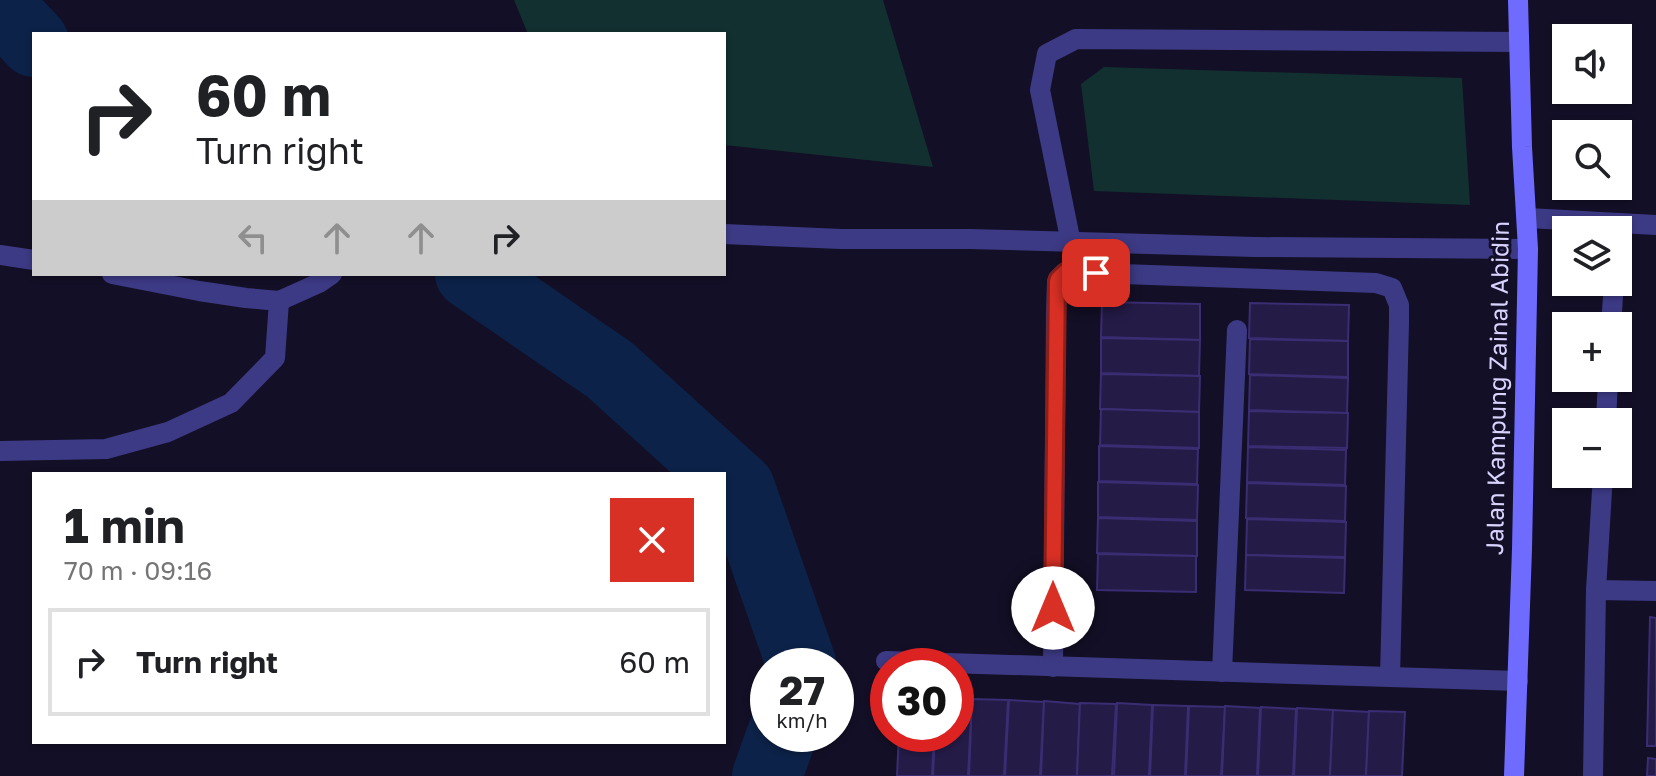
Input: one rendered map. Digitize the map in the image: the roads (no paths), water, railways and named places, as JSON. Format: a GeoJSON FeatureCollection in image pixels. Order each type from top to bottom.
{"type":"FeatureCollection","features":[{"type":"Feature","properties":{"kind":"street","name":"Jalan Kampung Zainal Abidin"},"geometry":{"type":"LineString","coordinates":[[1514,776],[1528,249],[1518,0]]}},
{"type":"Feature","properties":{"kind":"street"},"geometry":{"type":"LineString","coordinates":[[1071,243],[1040,90],[1047,54],[1076,39],[1518,42]]}},
{"type":"Feature","properties":{"kind":"street"},"geometry":{"type":"LineString","coordinates":[[1528,218],[1552,220]]}},
{"type":"Feature","properties":{"kind":"street"},"geometry":{"type":"LineString","coordinates":[[1632,226],[1656,225]]}},
{"type":"Feature","properties":{"kind":"street"},"geometry":{"type":"LineString","coordinates":[[726,234],[841,239],[1528,249]]}},
{"type":"Feature","properties":{"kind":"street"},"geometry":{"type":"LineString","coordinates":[[0,255],[32,260]]}},
{"type":"Feature","properties":{"kind":"street"},"geometry":{"type":"LineString","coordinates":[[1053,667],[1056,313],[1057,282],[1065,272],[1376,283],[1392,288],[1399,305],[1399,323],[1390,677]]}},
{"type":"Feature","properties":{"kind":"street"},"geometry":{"type":"LineString","coordinates":[[122,276],[199,291],[279,301],[329,276]]}},
{"type":"Feature","properties":{"kind":"street"},"geometry":{"type":"LineString","coordinates":[[0,451],[106,449],[168,432],[231,403],[275,358],[279,301]]}},
{"type":"Feature","properties":{"kind":"street"},"geometry":{"type":"LineString","coordinates":[[1222,672],[1237,330]]}},
{"type":"Feature","properties":{"kind":"street"},"geometry":{"type":"LineString","coordinates":[[1593,776],[1596,590],[1602,488]]}},
{"type":"Feature","properties":{"kind":"street"},"geometry":{"type":"LineString","coordinates":[[1596,590],[1656,591]]}},
{"type":"Feature","properties":{"kind":"street"},"geometry":{"type":"LineString","coordinates":[[974,664],[1518,681]]}},
{"type":"Feature","properties":{"kind":"waterway"},"geometry":{"type":"LineString","coordinates":[[0,20],[19,26],[32,40]]}},
{"type":"Feature","properties":{"kind":"waterway"},"geometry":{"type":"LineString","coordinates":[[473,276],[610,370],[722,472]]}},
{"type":"Feature","properties":{"kind":"waterway"},"geometry":{"type":"LineString","coordinates":[[726,475],[740,488],[796,648]]}},
{"type":"Feature","properties":{"kind":"waterway"},"geometry":{"type":"LineString","coordinates":[[767,776],[776,752]]}}]}
